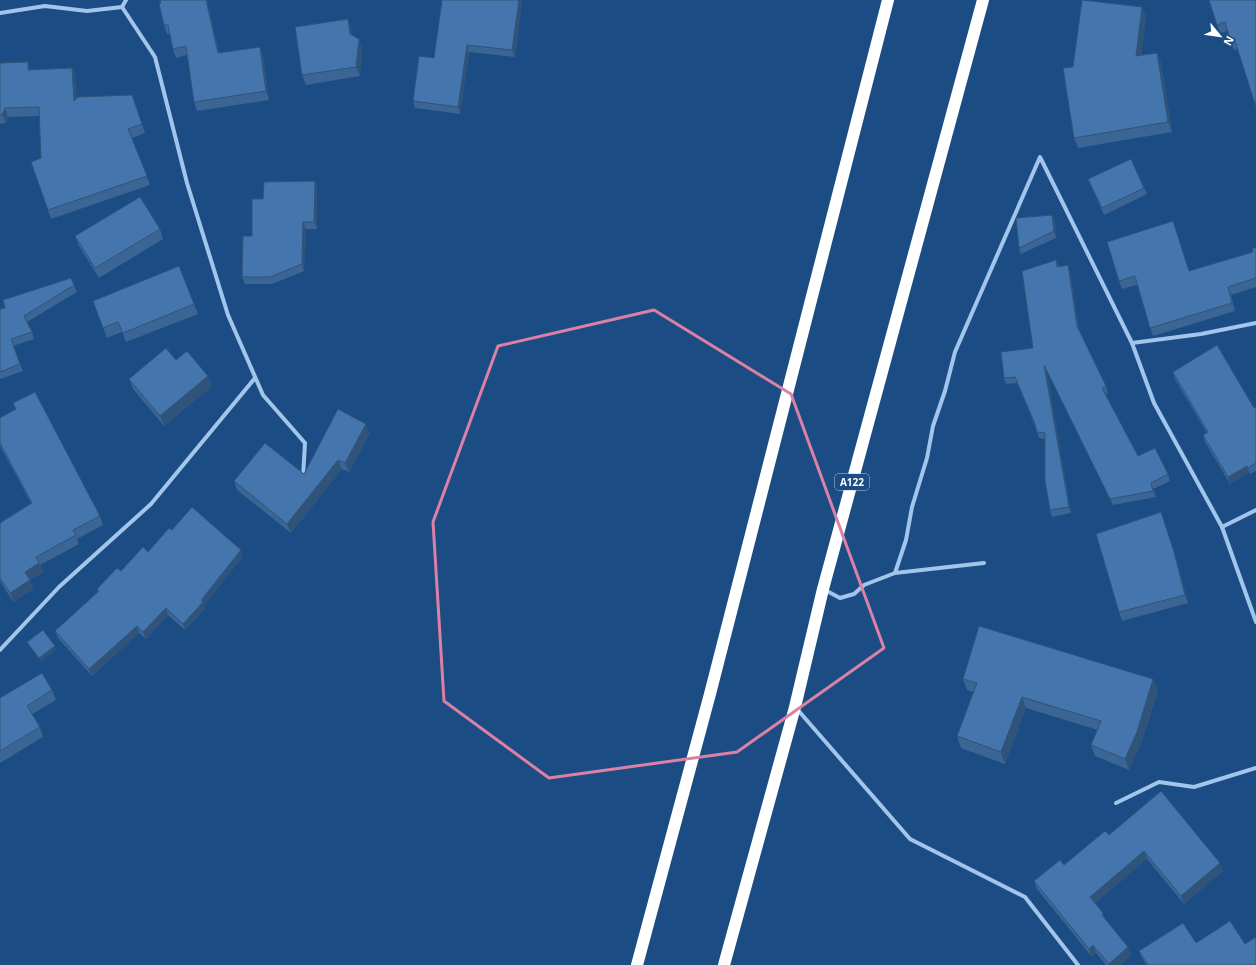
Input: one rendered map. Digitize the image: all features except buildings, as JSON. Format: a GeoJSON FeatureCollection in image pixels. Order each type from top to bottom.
{"type":"FeatureCollection","features":[{"type":"Feature","properties":{"kind":"highway"},"geometry":{"type":"LineString","coordinates":[[637,965],[710,694],[888,0]]}},
{"type":"Feature","properties":{"kind":"highway","name":"A122"},"geometry":{"type":"LineString","coordinates":[[724,965],[795,707],[823,589],[983,0]]}},
{"type":"Feature","properties":{"kind":"street"},"geometry":{"type":"LineString","coordinates":[[122,7],[126,0]]}},
{"type":"Feature","properties":{"kind":"street"},"geometry":{"type":"LineString","coordinates":[[0,13],[45,6],[87,11],[122,7]]}},
{"type":"Feature","properties":{"kind":"street"},"geometry":{"type":"LineString","coordinates":[[122,7],[155,57],[187,183],[225,308],[263,396],[305,443],[303,476]]}},
{"type":"Feature","properties":{"kind":"street"},"geometry":{"type":"LineString","coordinates":[[895,572],[906,540],[912,507],[927,458],[933,426],[945,391],[955,352],[1040,156],[1132,342],[1154,402],[1222,527],[1256,622]]}},
{"type":"Feature","properties":{"kind":"street"},"geometry":{"type":"LineString","coordinates":[[1132,342],[1202,334],[1256,323]]}},
{"type":"Feature","properties":{"kind":"street"},"geometry":{"type":"LineString","coordinates":[[0,650],[59,587],[151,504],[255,378]]}},
{"type":"Feature","properties":{"kind":"street"},"geometry":{"type":"LineString","coordinates":[[1222,527],[1256,510]]}},
{"type":"Feature","properties":{"kind":"street"},"geometry":{"type":"LineString","coordinates":[[823,589],[840,598],[854,594],[864,585],[895,572],[984,563]]}},
{"type":"Feature","properties":{"kind":"street"},"geometry":{"type":"LineString","coordinates":[[795,707],[910,839],[1025,897],[1078,965]]}},
{"type":"Feature","properties":{"kind":"street"},"geometry":{"type":"LineString","coordinates":[[1116,803],[1159,782],[1194,787],[1256,768]]}},
{"type":"Feature","properties":{"kind":"highlighted area"},"geometry":{"type":"Polygon","coordinates":[[[654,310],[791,394],[884,648],[737,752],[549,778],[444,701],[433,522],[498,346],[654,310]]]}}]}
